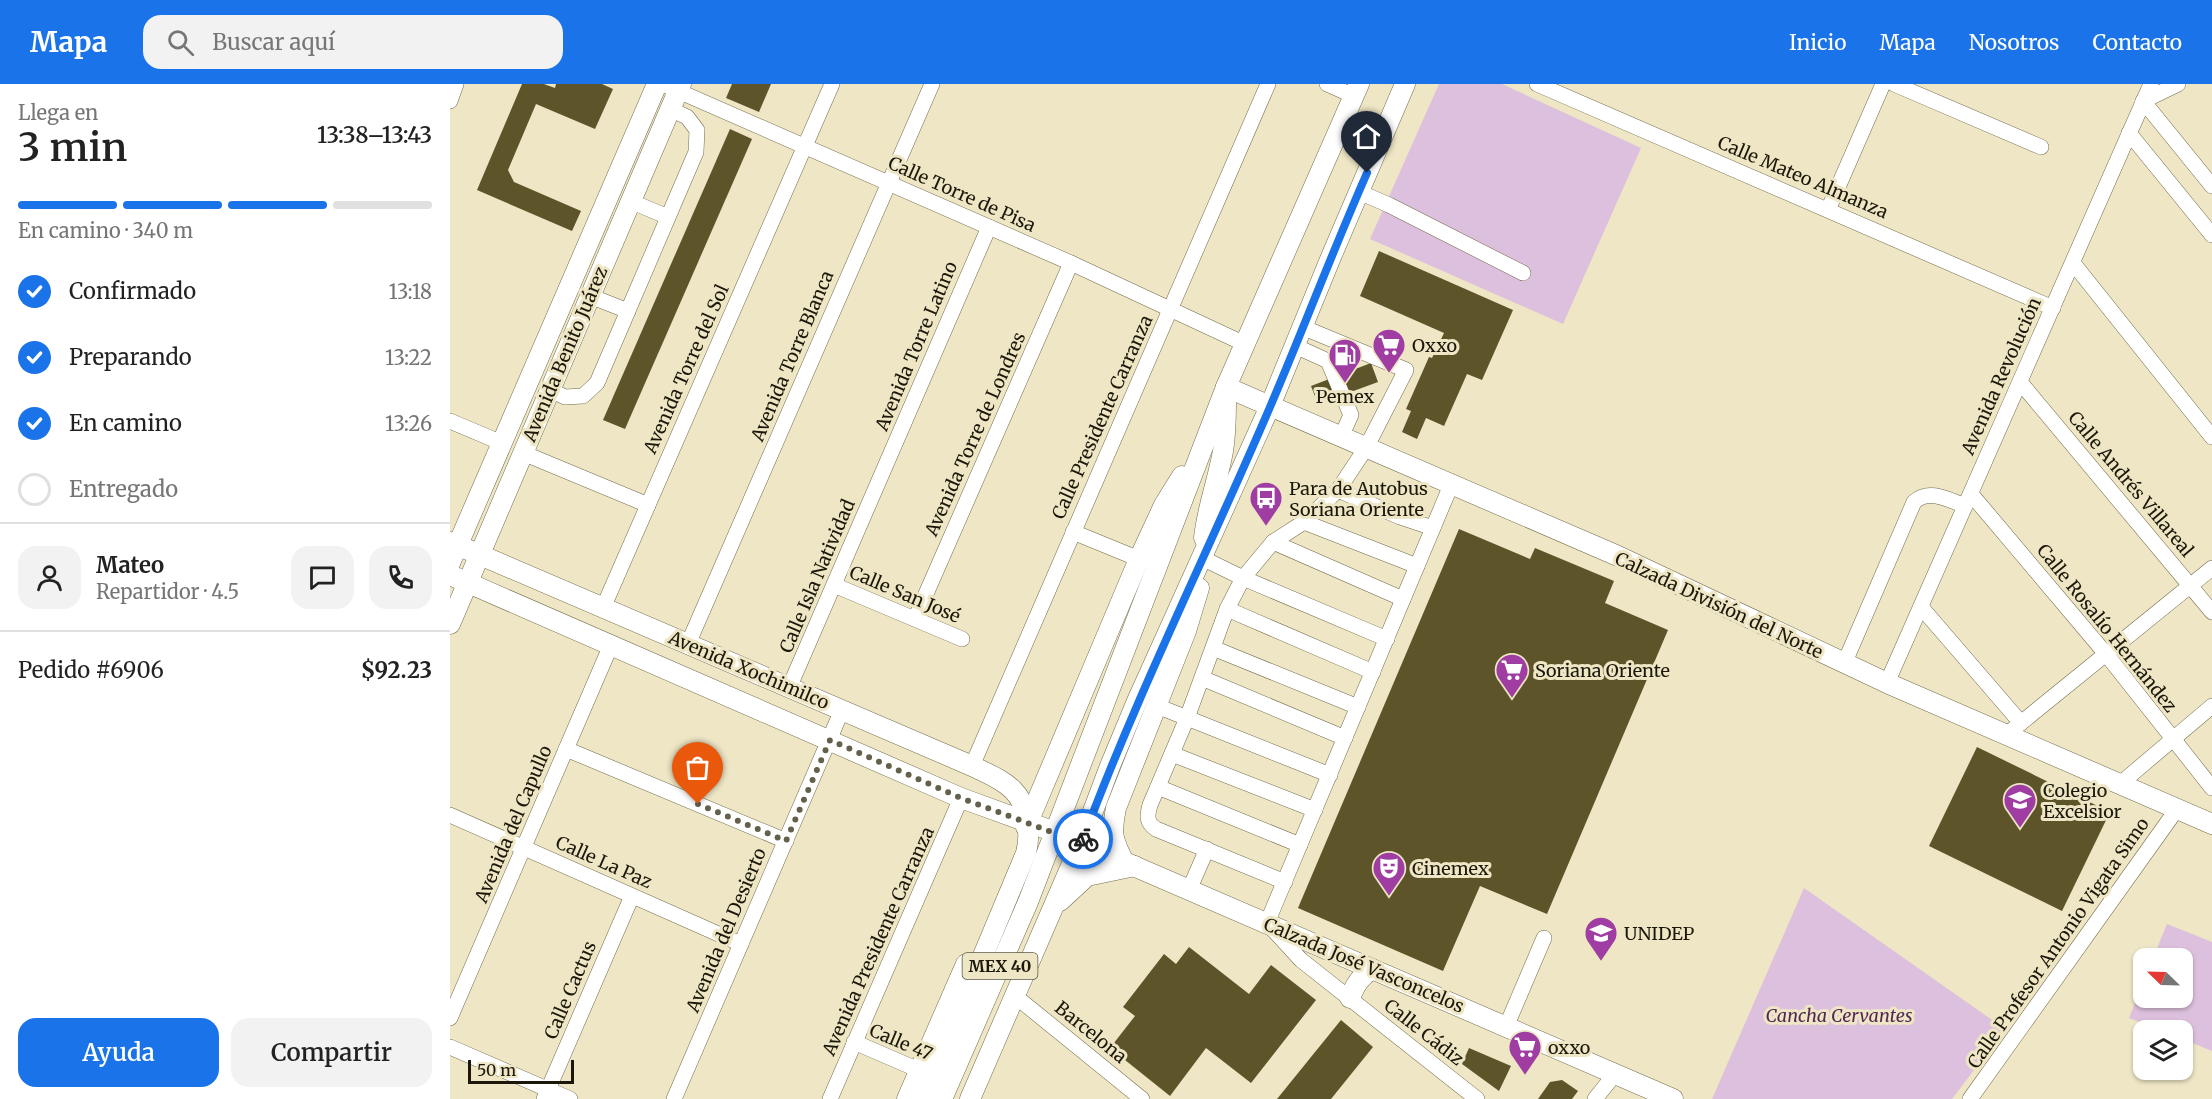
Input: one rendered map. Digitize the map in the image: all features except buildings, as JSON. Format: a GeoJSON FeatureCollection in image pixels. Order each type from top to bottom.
{"type":"FeatureCollection","features":[{"type":"Feature","properties":{"kind":"main road","name":"Avenida Benito Juárez"},"geometry":{"type":"LineString","coordinates":[[453,550],[502,443],[657,84]]}},
{"type":"Feature","properties":{"kind":"main road","name":"MEX 40"},"geometry":{"type":"LineString","coordinates":[[970,1099],[1081,843],[1132,712],[1270,406],[1405,84]]}},
{"type":"Feature","properties":{"kind":"main road","name":"MEX 40"},"geometry":{"type":"LineString","coordinates":[[942,1099],[1028,902],[1226,387],[1357,90]]}},
{"type":"Feature","properties":{"kind":"main road","name":"Avenida Benito Juárez"},"geometry":{"type":"LineString","coordinates":[[450,624],[459,579],[480,555],[630,201],[679,97]]}},
{"type":"Feature","properties":{"kind":"main road","name":"Calzada División del Norte"},"geometry":{"type":"LineString","coordinates":[[1226,387],[1618,556],[1887,683],[2014,729],[2120,784],[2212,824]]}},
{"type":"Feature","properties":{"kind":"main road"},"geometry":{"type":"LineString","coordinates":[[1052,910],[1087,876],[1130,864],[1113,841],[1112,826],[1116,808],[1157,706],[1197,596],[1207,515],[1226,431],[1226,387]]}},
{"type":"Feature","properties":{"kind":"main road"},"geometry":{"type":"LineString","coordinates":[[923,1099],[926,1074],[1028,822],[1139,560],[1176,485],[1204,445]]}},
{"type":"Feature","properties":{"kind":"main road","name":"Avenida Xochimilco"},"geometry":{"type":"LineString","coordinates":[[453,550],[480,555],[972,766],[1013,790],[1020,800],[1028,822]]}},
{"type":"Feature","properties":{"kind":"main road","name":"Avenida Xochimilco"},"geometry":{"type":"LineString","coordinates":[[459,579],[961,798],[1054,832]]}},
{"type":"Feature","properties":{"kind":"main road","name":"Calzada José Vasconcelos"},"geometry":{"type":"LineString","coordinates":[[1054,832],[1673,1099]]}},
{"type":"Feature","properties":{"kind":"main road"},"geometry":{"type":"LineString","coordinates":[[1350,998],[1354,986],[1372,969]]}},
{"type":"Feature","properties":{"kind":"main road"},"geometry":{"type":"LineString","coordinates":[[907,1099],[926,1074]]}},
{"type":"Feature","properties":{"kind":"street"},"geometry":{"type":"LineString","coordinates":[[450,101],[456,84]]}},
{"type":"Feature","properties":{"kind":"street","name":"Avenida Torre del Sol"},"geometry":{"type":"LineString","coordinates":[[603,608],[832,84]]}},
{"type":"Feature","properties":{"kind":"street","name":"Avenida Torre Blanca"},"geometry":{"type":"LineString","coordinates":[[688,644],[932,84]]}},
{"type":"Feature","properties":{"kind":"street","name":"Calle Presidente Carranza"},"geometry":{"type":"LineString","coordinates":[[972,766],[1268,84]]}},
{"type":"Feature","properties":{"kind":"street"},"geometry":{"type":"LineString","coordinates":[[1327,84],[1357,90]]}},
{"type":"Feature","properties":{"kind":"street","name":"Calle Mateo Almanza"},"geometry":{"type":"LineString","coordinates":[[1537,84],[2053,308]]}},
{"type":"Feature","properties":{"kind":"street"},"geometry":{"type":"LineString","coordinates":[[1828,210],[1883,84]]}},
{"type":"Feature","properties":{"kind":"street"},"geometry":{"type":"LineString","coordinates":[[1894,84],[2041,147]]}},
{"type":"Feature","properties":{"kind":"street","name":"Avenida Revolución"},"geometry":{"type":"LineString","coordinates":[[1887,683],[2151,84]]}},
{"type":"Feature","properties":{"kind":"street"},"geometry":{"type":"LineString","coordinates":[[2178,84],[2143,101],[2212,186]]}},
{"type":"Feature","properties":{"kind":"street"},"geometry":{"type":"LineString","coordinates":[[549,390],[565,397],[583,396],[597,383],[696,152],[697,130],[679,97]]}},
{"type":"Feature","properties":{"kind":"street","name":"Calle Torre de Pisa"},"geometry":{"type":"LineString","coordinates":[[679,97],[805,147],[989,227],[1245,344]]}},
{"type":"Feature","properties":{"kind":"street"},"geometry":{"type":"LineString","coordinates":[[2129,134],[2212,235]]}},
{"type":"Feature","properties":{"kind":"street"},"geometry":{"type":"LineString","coordinates":[[1359,192],[1523,273]]}},
{"type":"Feature","properties":{"kind":"street"},"geometry":{"type":"LineString","coordinates":[[630,201],[668,218]]}},
{"type":"Feature","properties":{"kind":"street","name":"Avenida Torre Latino"},"geometry":{"type":"LineString","coordinates":[[880,480],[989,227]]}},
{"type":"Feature","properties":{"kind":"street"},"geometry":{"type":"LineString","coordinates":[[2073,262],[2212,437]]}},
{"type":"Feature","properties":{"kind":"street","name":"Avenida Torre de Londres"},"geometry":{"type":"LineString","coordinates":[[915,619],[1071,264]]}},
{"type":"Feature","properties":{"kind":"street"},"geometry":{"type":"LineString","coordinates":[[590,296],[628,311]]}},
{"type":"Feature","properties":{"kind":"street"},"geometry":{"type":"LineString","coordinates":[[1285,882],[1150,825],[1147,819],[1227,609],[1243,578],[1273,542],[1304,522],[1338,490],[1366,448],[1406,370],[1302,327]]}},
{"type":"Feature","properties":{"kind":"street"},"geometry":{"type":"LineString","coordinates":[[1295,346],[1328,361],[1351,415],[1341,438]]}},
{"type":"Feature","properties":{"kind":"street","name":"Calle Andrés Villareal"},"geometry":{"type":"LineString","coordinates":[[2020,382],[2212,612]]}},
{"type":"Feature","properties":{"kind":"street"},"geometry":{"type":"LineString","coordinates":[[450,421],[502,443]]}},
{"type":"Feature","properties":{"kind":"street"},"geometry":{"type":"LineString","coordinates":[[523,453],[648,505]]}},
{"type":"Feature","properties":{"kind":"street","name":"Calle Isla Natividad"},"geometry":{"type":"LineString","coordinates":[[789,688],[880,480]]}},
{"type":"Feature","properties":{"kind":"street"},"geometry":{"type":"LineString","coordinates":[[1267,923],[1451,485]]}},
{"type":"Feature","properties":{"kind":"street"},"geometry":{"type":"LineString","coordinates":[[1338,490],[1400,517],[1433,528]]}},
{"type":"Feature","properties":{"kind":"street"},"geometry":{"type":"LineString","coordinates":[[1844,664],[1914,502],[1927,495],[1968,500]]}},
{"type":"Feature","properties":{"kind":"street","name":"Calle Rosalío Hernández"},"geometry":{"type":"LineString","coordinates":[[1968,500],[2106,654],[2212,788]]}},
{"type":"Feature","properties":{"kind":"street"},"geometry":{"type":"LineString","coordinates":[[1304,522],[1417,566]]}},
{"type":"Feature","properties":{"kind":"street"},"geometry":{"type":"LineString","coordinates":[[1074,532],[1139,560]]}},
{"type":"Feature","properties":{"kind":"street"},"geometry":{"type":"LineString","coordinates":[[1273,542],[1403,599]]}},
{"type":"Feature","properties":{"kind":"street"},"geometry":{"type":"LineString","coordinates":[[1202,558],[1243,578],[1387,639]]}},
{"type":"Feature","properties":{"kind":"street"},"geometry":{"type":"LineString","coordinates":[[1921,607],[2014,729],[2212,568]]}},
{"type":"Feature","properties":{"kind":"street","name":"Calle San José"},"geometry":{"type":"LineString","coordinates":[[834,585],[962,639]]}},
{"type":"Feature","properties":{"kind":"street"},"geometry":{"type":"LineString","coordinates":[[1227,609],[1373,672]]}},
{"type":"Feature","properties":{"kind":"street","name":"Avenida del Capullo"},"geometry":{"type":"LineString","coordinates":[[450,1018],[611,645]]}},
{"type":"Feature","properties":{"kind":"street"},"geometry":{"type":"LineString","coordinates":[[1213,648],[1358,706]]}},
{"type":"Feature","properties":{"kind":"street"},"geometry":{"type":"LineString","coordinates":[[1202,678],[1345,738]]}},
{"type":"Feature","properties":{"kind":"street"},"geometry":{"type":"LineString","coordinates":[[1157,706],[1330,775]]}},
{"type":"Feature","properties":{"kind":"street"},"geometry":{"type":"LineString","coordinates":[[2120,784],[2212,706]]}},
{"type":"Feature","properties":{"kind":"street","name":"Avenida del Desierto"},"geometry":{"type":"LineString","coordinates":[[674,1099],[842,710]]}},
{"type":"Feature","properties":{"kind":"street"},"geometry":{"type":"LineString","coordinates":[[566,749],[786,841]]}},
{"type":"Feature","properties":{"kind":"street"},"geometry":{"type":"LineString","coordinates":[[1172,754],[1315,810]]}},
{"type":"Feature","properties":{"kind":"street"},"geometry":{"type":"LineString","coordinates":[[1158,787],[1300,845]]}},
{"type":"Feature","properties":{"kind":"street","name":"Avenida Presidente Carranza"},"geometry":{"type":"LineString","coordinates":[[830,1099],[961,798]]}},
{"type":"Feature","properties":{"kind":"street","name":"Calle Profesor Antonio Vigata Simo"},"geometry":{"type":"LineString","coordinates":[[1970,1099],[2177,809]]}},
{"type":"Feature","properties":{"kind":"street","name":"Calle La Paz"},"geometry":{"type":"LineString","coordinates":[[450,815],[741,944]]}},
{"type":"Feature","properties":{"kind":"street"},"geometry":{"type":"LineString","coordinates":[[1190,890],[1207,849]]}},
{"type":"Feature","properties":{"kind":"street","name":"Calle Cactus"},"geometry":{"type":"LineString","coordinates":[[546,1094],[632,896]]}},
{"type":"Feature","properties":{"kind":"street","name":"Calle Cádiz"},"geometry":{"type":"LineString","coordinates":[[1267,923],[1301,960],[1477,1099]]}},
{"type":"Feature","properties":{"kind":"street"},"geometry":{"type":"LineString","coordinates":[[1506,1027],[1544,938]]}},
{"type":"Feature","properties":{"kind":"street","name":"Barcelona"},"geometry":{"type":"LineString","coordinates":[[1015,996],[1142,1099]]}},
{"type":"Feature","properties":{"kind":"street","name":"Calle 47"},"geometry":{"type":"LineString","coordinates":[[854,1042],[926,1074]]}},
{"type":"Feature","properties":{"kind":"street"},"geometry":{"type":"LineString","coordinates":[[450,1047],[546,1094],[570,1099]]}},
{"type":"Feature","properties":{"kind":"street"},"geometry":{"type":"LineString","coordinates":[[1594,1099],[1615,1074]]}},
{"type":"Feature","properties":{"kind":"green space"},"geometry":{"type":"Polygon","coordinates":[[[1439,84],[1502,84],[1641,148],[1563,324],[1370,239],[1439,84]]]}},
{"type":"Feature","properties":{"kind":"green space","name":"Cancha Cervantes"},"geometry":{"type":"Polygon","coordinates":[[[1804,888],[2005,1029],[1952,1099],[1712,1099],[1804,888]]]}},
{"type":"Feature","properties":{"kind":"green space"},"geometry":{"type":"Polygon","coordinates":[[[2167,924],[2212,942],[2212,1051],[2193,1043],[2193,1020],[2134,1020],[2129,1018],[2133,1008],[2193,1008],[2193,948],[2157,948],[2167,924]]]}},
{"type":"Feature","properties":{"kind":"way so far"},"geometry":{"type":"LineString","coordinates":[[698,804],[786,841],[830,740],[961,798],[1081,843],[1083,839]]}},
{"type":"Feature","properties":{"kind":"place","name":"Oxxo"},"geometry":{"type":"Point","coordinates":[1389,374]}},
{"type":"Feature","properties":{"kind":"place","name":"Pemex"},"geometry":{"type":"Point","coordinates":[1345,384]}},
{"type":"Feature","properties":{"kind":"place","name":"Para de Autobus Soriana Oriente"},"geometry":{"type":"Point","coordinates":[1266,527]}},
{"type":"Feature","properties":{"kind":"place","name":"Soriana Oriente"},"geometry":{"type":"Point","coordinates":[1512,699]}},
{"type":"Feature","properties":{"kind":"place","name":"Colegio Excelsior"},"geometry":{"type":"Point","coordinates":[2020,829]}},
{"type":"Feature","properties":{"kind":"place","name":"Cinemex"},"geometry":{"type":"Point","coordinates":[1389,897]}},
{"type":"Feature","properties":{"kind":"place","name":"UNIDEP"},"geometry":{"type":"Point","coordinates":[1601,962]}},
{"type":"Feature","properties":{"kind":"place","name":"oxxo"},"geometry":{"type":"Point","coordinates":[1525,1076]}},
{"type":"Feature","properties":{"kind":"route"},"geometry":{"type":"LineString","coordinates":[[1083,839],[1137,701],[1270,406],[1367,173]]}}]}
